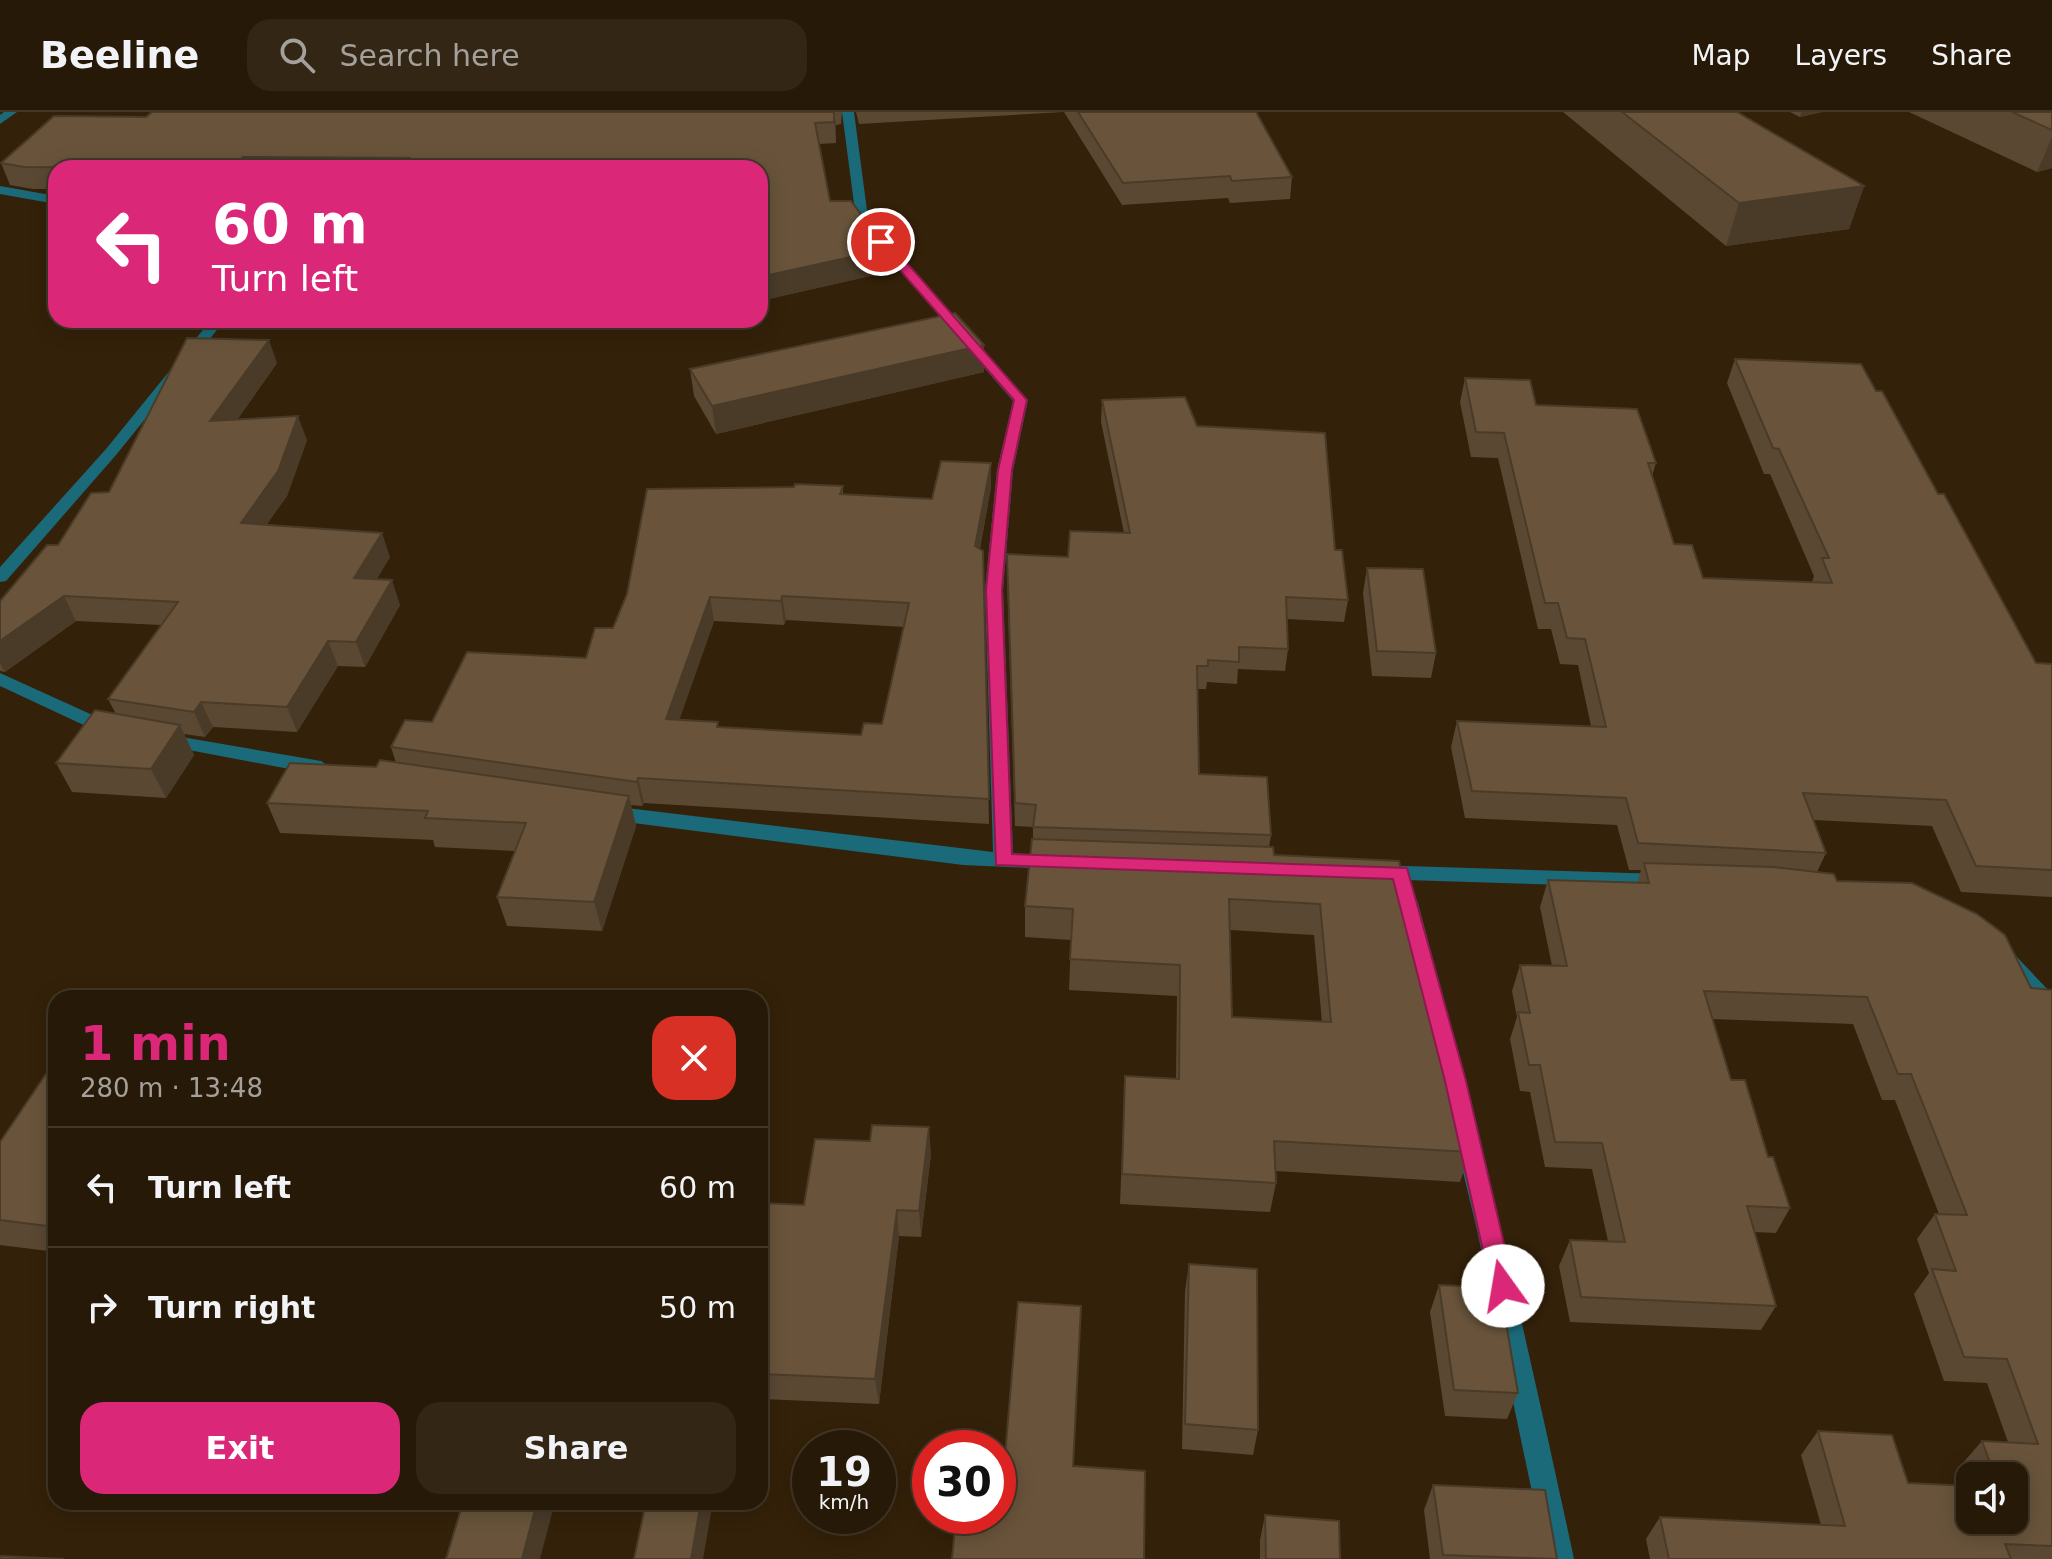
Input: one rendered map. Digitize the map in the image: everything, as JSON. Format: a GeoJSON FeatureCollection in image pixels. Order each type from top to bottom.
{"type":"FeatureCollection","features":[{"type":"Feature","properties":{"kind":"street"},"geometry":{"type":"LineString","coordinates":[[0,121],[11,112]]}},
{"type":"Feature","properties":{"kind":"street"},"geometry":{"type":"LineString","coordinates":[[848,112],[862,219],[1021,400],[1005,470],[994,590],[1003,860]]}},
{"type":"Feature","properties":{"kind":"street"},"geometry":{"type":"LineString","coordinates":[[0,190],[48,199]]}},
{"type":"Feature","properties":{"kind":"street"},"geometry":{"type":"LineString","coordinates":[[0,577],[111,452],[212,328]]}},
{"type":"Feature","properties":{"kind":"street"},"geometry":{"type":"LineString","coordinates":[[0,679],[113,731],[340,771]]}},
{"type":"Feature","properties":{"kind":"street"},"geometry":{"type":"LineString","coordinates":[[584,809],[963,858],[1082,863]]}},
{"type":"Feature","properties":{"kind":"street"},"geometry":{"type":"LineString","coordinates":[[1352,871],[1683,882]]}},
{"type":"Feature","properties":{"kind":"street"},"geometry":{"type":"LineString","coordinates":[[1400,872],[1459,1097],[1560,1559]]}},
{"type":"Feature","properties":{"kind":"street"},"geometry":{"type":"LineString","coordinates":[[1993,950],[2017,968],[2052,1008]]}},
{"type":"Feature","properties":{"kind":"building"},"geometry":{"type":"Polygon","coordinates":[[[152,112],[834,112],[834,122],[815,123],[830,201],[851,201],[887,249],[768,275],[768,160],[243,157],[240,160],[48,160],[48,167],[1,163],[54,116],[146,117],[152,112]]]}},
{"type":"Feature","properties":{"kind":"building"},"geometry":{"type":"Polygon","coordinates":[[[1078,112],[1256,112],[1292,177],[1232,181],[1230,176],[1123,183],[1078,112]]]}},
{"type":"Feature","properties":{"kind":"building"},"geometry":{"type":"Polygon","coordinates":[[[1622,112],[1737,112],[1864,186],[1739,203],[1622,112]]]}},
{"type":"Feature","properties":{"kind":"building"},"geometry":{"type":"Polygon","coordinates":[[[2012,112],[2052,112],[2052,130],[2012,112]]]}},
{"type":"Feature","properties":{"kind":"building"},"geometry":{"type":"Polygon","coordinates":[[[955,313],[984,345],[712,406],[690,369],[955,313]]]}},
{"type":"Feature","properties":{"kind":"building"},"geometry":{"type":"Polygon","coordinates":[[[187,338],[269,340],[210,421],[298,416],[278,471],[241,523],[382,533],[354,578],[392,580],[356,642],[328,641],[287,707],[201,702],[194,712],[108,699],[178,602],[64,596],[0,641],[0,601],[47,545],[58,545],[91,493],[109,492],[187,338]]]}},
{"type":"Feature","properties":{"kind":"building"},"geometry":{"type":"Polygon","coordinates":[[[1735,359],[1861,364],[1876,391],[1882,391],[1938,494],[1944,494],[2036,663],[2052,664],[2052,870],[1976,866],[1946,800],[1803,793],[1826,853],[1638,843],[1626,798],[1472,791],[1457,721],[1606,727],[1585,639],[1567,638],[1558,603],[1545,603],[1504,433],[1476,432],[1465,378],[1530,380],[1536,405],[1637,409],[1656,463],[1648,463],[1674,544],[1692,545],[1703,578],[1832,583],[1822,558],[1829,558],[1779,449],[1773,448],[1735,359]]]}},
{"type":"Feature","properties":{"kind":"building"},"geometry":{"type":"Polygon","coordinates":[[[1185,397],[1197,426],[1325,433],[1335,550],[1342,550],[1348,600],[1286,597],[1288,649],[1239,647],[1239,662],[1208,660],[1208,666],[1197,666],[1199,774],[1267,777],[1271,835],[1033,827],[1036,805],[1015,803],[1007,554],[1068,557],[1070,531],[1130,533],[1102,400],[1185,397]]]}},
{"type":"Feature","properties":{"kind":"building"},"geometry":{"type":"Polygon","coordinates":[[[941,461],[991,463],[975,546],[983,551],[989,799],[638,778],[637,782],[391,747],[405,720],[432,722],[467,652],[586,658],[595,628],[613,628],[627,594],[647,489],[794,487],[795,484],[843,486],[840,494],[932,499],[941,461]],[[782,596],[781,601],[710,597],[666,719],[718,722],[717,727],[861,735],[864,723],[882,724],[909,603],[782,596]]]}},
{"type":"Feature","properties":{"kind":"building"},"geometry":{"type":"Polygon","coordinates":[[[1367,568],[1423,569],[1436,653],[1377,651],[1367,568]]]}},
{"type":"Feature","properties":{"kind":"building"},"geometry":{"type":"Polygon","coordinates":[[[95,710],[180,725],[151,769],[56,763],[95,710]]]}},
{"type":"Feature","properties":{"kind":"building"},"geometry":{"type":"Polygon","coordinates":[[[380,760],[629,796],[594,902],[497,897],[526,823],[425,818],[428,811],[267,803],[290,763],[376,767],[380,760]]]}},
{"type":"Feature","properties":{"kind":"building"},"geometry":{"type":"Polygon","coordinates":[[[1032,839],[1273,847],[1274,855],[1399,861],[1421,970],[1426,971],[1443,1039],[1449,1082],[1454,1082],[1470,1152],[1274,1141],[1276,1183],[1122,1174],[1125,1076],[1179,1079],[1180,965],[1070,959],[1073,909],[1025,906],[1032,839]],[[1229,899],[1232,1017],[1331,1022],[1320,904],[1229,899]]]}},
{"type":"Feature","properties":{"kind":"building"},"geometry":{"type":"Polygon","coordinates":[[[1644,863],[1773,867],[1834,874],[1837,881],[1912,883],[1977,914],[2005,935],[2031,988],[2052,990],[2052,1546],[2005,1544],[2011,1559],[1669,1559],[1660,1517],[1845,1526],[1818,1431],[1892,1435],[1908,1483],[1956,1485],[1956,1534],[2028,1534],[2028,1462],[1990,1462],[1982,1441],[2038,1444],[2007,1359],[1964,1357],[1932,1269],[1956,1271],[1935,1214],[1967,1215],[1911,1074],[1898,1074],[1867,997],[1704,991],[1731,1080],[1745,1080],[1768,1157],[1773,1157],[1790,1208],[1747,1206],[1776,1306],[1581,1297],[1570,1240],[1625,1242],[1602,1143],[1555,1142],[1540,1065],[1529,1065],[1518,1012],[1530,1013],[1520,965],[1567,966],[1548,880],[1649,883],[1644,863]]]}},
{"type":"Feature","properties":{"kind":"building"},"geometry":{"type":"Polygon","coordinates":[[[48,1071],[48,1226],[0,1220],[0,1142],[48,1071]]]}},
{"type":"Feature","properties":{"kind":"building"},"geometry":{"type":"Polygon","coordinates":[[[872,1125],[929,1127],[919,1211],[897,1210],[875,1379],[768,1374],[768,1203],[804,1205],[815,1139],[870,1141],[872,1125]]]}},
{"type":"Feature","properties":{"kind":"building"},"geometry":{"type":"Polygon","coordinates":[[[1189,1264],[1257,1269],[1258,1430],[1185,1424],[1189,1264]]]}},
{"type":"Feature","properties":{"kind":"building"},"geometry":{"type":"Polygon","coordinates":[[[1439,1285],[1500,1288],[1518,1393],[1454,1390],[1439,1285]]]}},
{"type":"Feature","properties":{"kind":"building"},"geometry":{"type":"Polygon","coordinates":[[[1018,1302],[1081,1306],[1073,1466],[1145,1471],[1144,1559],[952,1559],[954,1534],[1016,1534],[1016,1430],[1007,1430],[1018,1302]]]}},
{"type":"Feature","properties":{"kind":"building"},"geometry":{"type":"Polygon","coordinates":[[[1433,1485],[1545,1490],[1557,1559],[1443,1555],[1433,1485]]]}},
{"type":"Feature","properties":{"kind":"building"},"geometry":{"type":"Polygon","coordinates":[[[461,1510],[535,1510],[522,1559],[446,1559],[461,1510]]]}},
{"type":"Feature","properties":{"kind":"building"},"geometry":{"type":"Polygon","coordinates":[[[644,1510],[700,1510],[691,1559],[634,1559],[644,1510]]]}},
{"type":"Feature","properties":{"kind":"building"},"geometry":{"type":"Polygon","coordinates":[[[1265,1515],[1339,1521],[1340,1559],[1266,1559],[1265,1515]]]}},
{"type":"Feature","properties":{"kind":"building"},"geometry":{"type":"Polygon","coordinates":[[[0,1556],[64,1559],[0,1559],[0,1556]]]}},
{"type":"Feature","properties":{"kind":"route"},"geometry":{"type":"LineString","coordinates":[[881,242],[1021,400],[1005,470],[994,590],[1003,860],[1400,872],[1455,1081],[1503,1286]]}}]}
